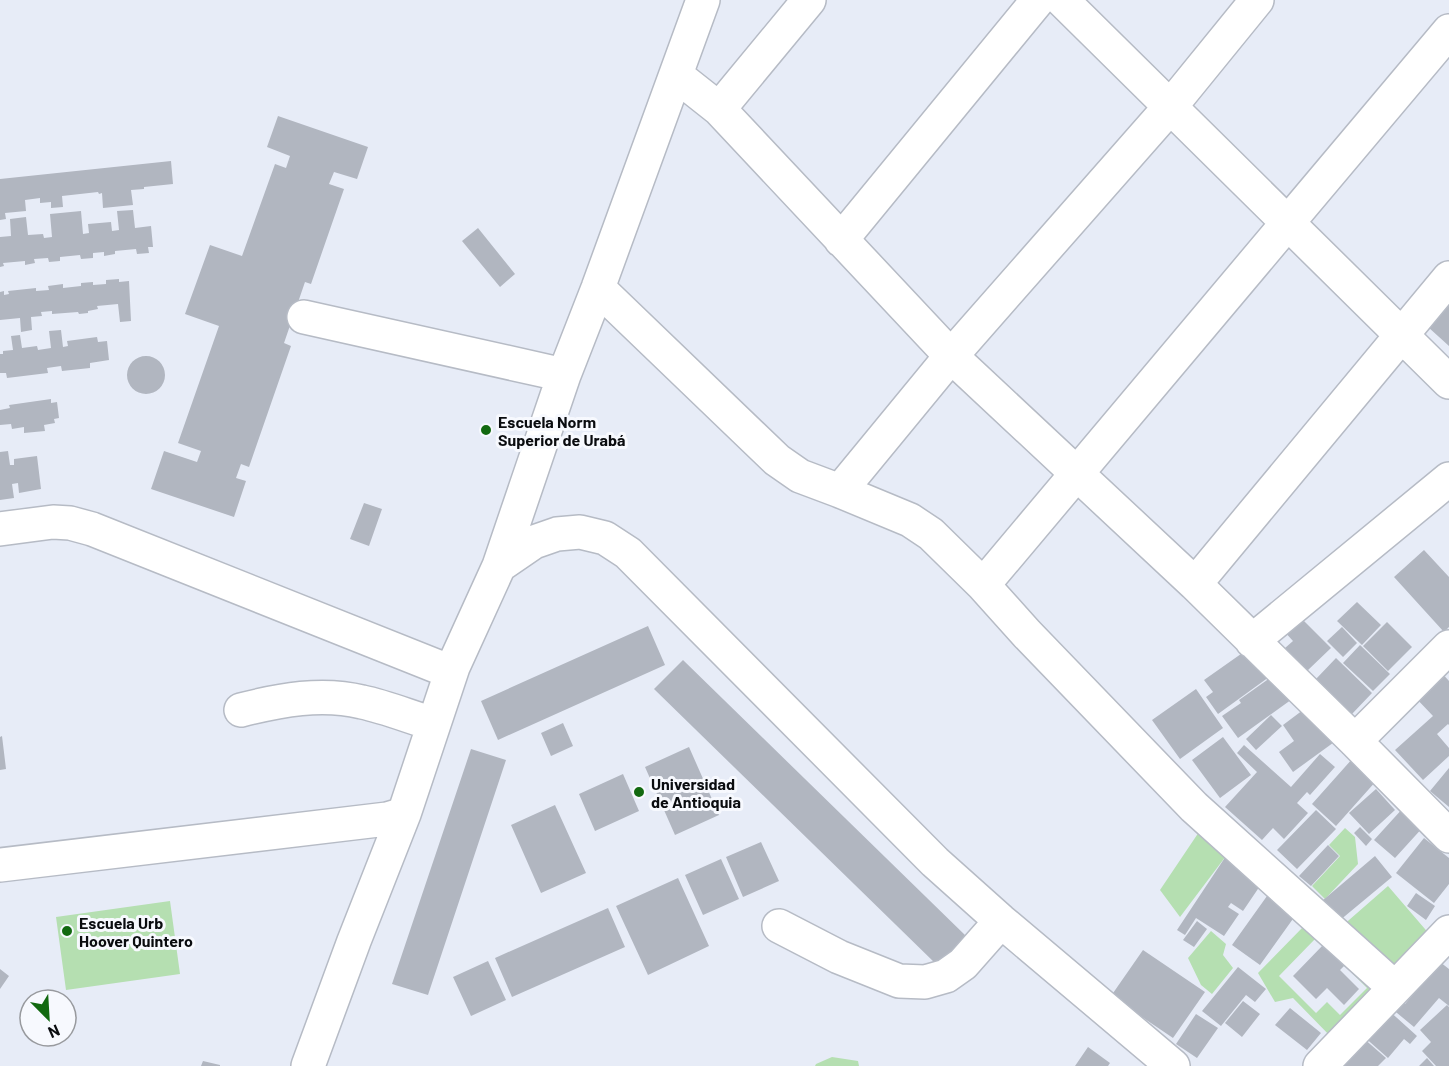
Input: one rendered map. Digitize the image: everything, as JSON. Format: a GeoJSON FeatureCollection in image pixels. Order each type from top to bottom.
{"type":"FeatureCollection","features":[{"type":"Feature","properties":{"kind":"street"},"geometry":{"type":"LineString","coordinates":[[308,1066],[405,814],[451,672],[499,566],[564,375],[703,0]]}},
{"type":"Feature","properties":{"kind":"street"},"geometry":{"type":"LineString","coordinates":[[719,109],[809,0]]}},
{"type":"Feature","properties":{"kind":"street"},"geometry":{"type":"LineString","coordinates":[[841,240],[1038,0]]}},
{"type":"Feature","properties":{"kind":"street"},"geometry":{"type":"LineString","coordinates":[[1062,0],[1449,382]]}},
{"type":"Feature","properties":{"kind":"street"},"geometry":{"type":"LineString","coordinates":[[840,491],[951,356],[1170,107],[1257,0]]}},
{"type":"Feature","properties":{"kind":"street"},"geometry":{"type":"LineString","coordinates":[[983,585],[1449,32]]}},
{"type":"Feature","properties":{"kind":"street"},"geometry":{"type":"LineString","coordinates":[[676,75],[719,109],[951,356],[1195,584],[1449,836]]}},
{"type":"Feature","properties":{"kind":"street"},"geometry":{"type":"LineString","coordinates":[[1195,584],[1449,278]]}},
{"type":"Feature","properties":{"kind":"street"},"geometry":{"type":"LineString","coordinates":[[598,288],[777,460],[800,476],[909,520],[931,534],[983,585],[1027,634],[1194,807],[1395,988]]}},
{"type":"Feature","properties":{"kind":"street"},"geometry":{"type":"LineString","coordinates":[[304,317],[564,375]]}},
{"type":"Feature","properties":{"kind":"street"},"geometry":{"type":"LineString","coordinates":[[1252,640],[1449,479]]}},
{"type":"Feature","properties":{"kind":"street"},"geometry":{"type":"LineString","coordinates":[[0,529],[52,522],[70,523],[92,529],[451,672]]}},
{"type":"Feature","properties":{"kind":"street"},"geometry":{"type":"LineString","coordinates":[[499,566],[534,542],[557,534],[579,532],[605,538],[628,553],[935,862],[1001,921],[1173,1066]]}},
{"type":"Feature","properties":{"kind":"street"},"geometry":{"type":"LineString","coordinates":[[1355,741],[1449,647]]}},
{"type":"Feature","properties":{"kind":"street"},"geometry":{"type":"LineString","coordinates":[[241,710],[300,699],[337,698],[362,702],[434,724]]}},
{"type":"Feature","properties":{"kind":"street"},"geometry":{"type":"LineString","coordinates":[[0,865],[387,819],[405,814]]}},
{"type":"Feature","properties":{"kind":"street"},"geometry":{"type":"LineString","coordinates":[[779,926],[839,957],[899,981],[925,982],[946,976],[963,964],[1001,921]]}},
{"type":"Feature","properties":{"kind":"street"},"geometry":{"type":"LineString","coordinates":[[1320,1066],[1449,932]]}},
{"type":"Feature","properties":{"kind":"green space"},"geometry":{"type":"Polygon","coordinates":[[[1203,826],[1226,856],[1180,917],[1160,890],[1203,826]]]}},
{"type":"Feature","properties":{"kind":"green space"},"geometry":{"type":"Polygon","coordinates":[[[1345,828],[1355,837],[1358,864],[1325,899],[1312,886],[1340,856],[1329,845],[1345,828]]]}},
{"type":"Feature","properties":{"kind":"green space"},"geometry":{"type":"Polygon","coordinates":[[[1388,886],[1437,943],[1390,983],[1341,927],[1388,886]]]}},
{"type":"Feature","properties":{"kind":"green space"},"geometry":{"type":"Polygon","coordinates":[[[170,901],[180,974],[78,988],[66,988],[56,917],[170,901]]]}},
{"type":"Feature","properties":{"kind":"green space"},"geometry":{"type":"Polygon","coordinates":[[[1303,927],[1315,939],[1279,976],[1316,1013],[1327,1002],[1340,1015],[1367,988],[1347,968],[1354,960],[1385,991],[1335,1041],[1293,998],[1275,1002],[1258,973],[1303,927]]]}},
{"type":"Feature","properties":{"kind":"green space"},"geometry":{"type":"Polygon","coordinates":[[[1211,931],[1226,944],[1223,955],[1233,968],[1212,994],[1201,985],[1188,958],[1211,931]]]}},
{"type":"Feature","properties":{"kind":"green space"},"geometry":{"type":"Polygon","coordinates":[[[832,1057],[858,1061],[859,1066],[815,1066],[832,1057]]]}},
{"type":"Feature","properties":{"kind":"building"},"geometry":{"type":"Polygon","coordinates":[[[278,116],[368,147],[357,179],[334,172],[329,184],[344,189],[311,284],[305,282],[284,343],[291,346],[249,467],[241,464],[236,478],[246,481],[234,517],[151,489],[164,451],[197,462],[201,451],[178,443],[219,326],[185,314],[210,245],[242,256],[275,164],[286,168],[290,156],[267,147],[278,116]]]}},
{"type":"Feature","properties":{"kind":"building"},"geometry":{"type":"Polygon","coordinates":[[[171,161],[173,184],[131,190],[133,205],[103,208],[102,193],[98,192],[62,196],[63,207],[51,208],[51,202],[40,203],[40,198],[25,200],[26,211],[5,213],[6,219],[0,220],[0,179],[171,161]]]}},
{"type":"Feature","properties":{"kind":"building"},"geometry":{"type":"Polygon","coordinates":[[[133,210],[135,228],[151,226],[153,247],[148,247],[149,253],[137,254],[136,249],[115,251],[115,254],[104,256],[104,252],[93,253],[93,258],[81,259],[80,255],[60,257],[60,261],[49,262],[48,258],[34,259],[35,263],[25,265],[25,261],[3,263],[4,266],[0,267],[0,237],[11,236],[10,219],[26,217],[28,235],[43,234],[44,238],[52,237],[50,214],[81,211],[83,234],[89,233],[88,224],[111,222],[112,231],[119,230],[117,211],[133,210]]]}},
{"type":"Feature","properties":{"kind":"building"},"geometry":{"type":"Polygon","coordinates":[[[478,228],[515,274],[500,287],[462,241],[478,228]]]}},
{"type":"Feature","properties":{"kind":"building"},"geometry":{"type":"Polygon","coordinates":[[[119,279],[119,282],[129,281],[131,321],[120,322],[118,304],[97,306],[98,309],[79,314],[78,312],[52,314],[52,311],[41,312],[42,316],[31,317],[32,330],[21,332],[20,318],[0,320],[0,292],[4,291],[4,295],[9,294],[8,291],[36,288],[36,291],[49,290],[48,286],[63,284],[63,288],[81,286],[81,283],[106,284],[106,280],[119,279]]]}},
{"type":"Feature","properties":{"kind":"building"},"geometry":{"type":"Polygon","coordinates":[[[1449,303],[1449,346],[1428,327],[1449,303]]]}},
{"type":"Feature","properties":{"kind":"building"},"geometry":{"type":"Polygon","coordinates":[[[61,330],[63,347],[68,346],[67,341],[97,337],[98,342],[107,341],[109,360],[90,363],[90,368],[62,371],[61,366],[47,368],[48,373],[7,378],[6,373],[0,373],[0,354],[3,354],[3,351],[13,350],[11,336],[20,335],[22,348],[37,346],[38,350],[51,348],[49,331],[61,330]]]}},
{"type":"Feature","properties":{"kind":"building"},"geometry":{"type":"Polygon","coordinates":[[[146,356],[153,357],[159,362],[164,368],[164,382],[159,388],[153,393],[146,394],[139,393],[133,388],[128,382],[127,375],[128,368],[133,362],[139,357],[146,356]]]}},
{"type":"Feature","properties":{"kind":"building"},"geometry":{"type":"Polygon","coordinates":[[[51,399],[51,403],[57,402],[59,418],[54,419],[55,423],[44,425],[45,431],[24,433],[24,427],[12,429],[11,424],[0,425],[0,410],[10,408],[9,405],[51,399]]]}},
{"type":"Feature","properties":{"kind":"building"},"geometry":{"type":"Polygon","coordinates":[[[8,451],[10,465],[14,465],[14,459],[37,456],[41,489],[19,493],[18,483],[12,484],[14,498],[0,500],[0,452],[8,451]]]}},
{"type":"Feature","properties":{"kind":"building"},"geometry":{"type":"Polygon","coordinates":[[[364,503],[382,509],[369,546],[350,539],[364,503]]]}},
{"type":"Feature","properties":{"kind":"building"},"geometry":{"type":"Polygon","coordinates":[[[1424,550],[1449,577],[1449,627],[1444,632],[1394,577],[1424,550]]]}},
{"type":"Feature","properties":{"kind":"building"},"geometry":{"type":"Polygon","coordinates":[[[1357,602],[1381,625],[1362,645],[1337,621],[1357,602]]]}},
{"type":"Feature","properties":{"kind":"building"},"geometry":{"type":"Polygon","coordinates":[[[1298,615],[1331,648],[1307,671],[1285,648],[1293,641],[1283,630],[1298,615]]]}},
{"type":"Feature","properties":{"kind":"building"},"geometry":{"type":"Polygon","coordinates":[[[1387,622],[1412,647],[1388,671],[1363,646],[1387,622]]]}},
{"type":"Feature","properties":{"kind":"building"},"geometry":{"type":"Polygon","coordinates":[[[648,626],[665,665],[498,740],[481,701],[648,626]]]}},
{"type":"Feature","properties":{"kind":"building"},"geometry":{"type":"Polygon","coordinates":[[[1342,627],[1357,643],[1343,657],[1327,641],[1342,627]]]}},
{"type":"Feature","properties":{"kind":"building"},"geometry":{"type":"Polygon","coordinates":[[[1360,645],[1390,674],[1373,691],[1343,663],[1360,645]]]}},
{"type":"Feature","properties":{"kind":"building"},"geometry":{"type":"Polygon","coordinates":[[[1248,649],[1269,677],[1218,714],[1206,697],[1213,692],[1204,680],[1248,649]]]}},
{"type":"Feature","properties":{"kind":"building"},"geometry":{"type":"Polygon","coordinates":[[[1336,658],[1372,693],[1352,714],[1316,679],[1336,658]]]}},
{"type":"Feature","properties":{"kind":"building"},"geometry":{"type":"Polygon","coordinates":[[[683,660],[966,936],[937,965],[654,689],[683,660]]]}},
{"type":"Feature","properties":{"kind":"building"},"geometry":{"type":"Polygon","coordinates":[[[1440,671],[1449,681],[1449,725],[1437,734],[1449,748],[1449,756],[1423,780],[1395,750],[1433,716],[1413,695],[1440,671]]]}},
{"type":"Feature","properties":{"kind":"building"},"geometry":{"type":"Polygon","coordinates":[[[1277,673],[1295,697],[1238,738],[1222,716],[1241,703],[1239,700],[1277,673]]]}},
{"type":"Feature","properties":{"kind":"building"},"geometry":{"type":"Polygon","coordinates":[[[1196,689],[1223,728],[1180,759],[1152,720],[1196,689]]]}},
{"type":"Feature","properties":{"kind":"building"},"geometry":{"type":"Polygon","coordinates":[[[1311,704],[1337,740],[1293,772],[1279,752],[1294,741],[1283,725],[1311,704]]]}},
{"type":"Feature","properties":{"kind":"building"},"geometry":{"type":"Polygon","coordinates":[[[1271,715],[1282,726],[1256,750],[1246,739],[1271,715]]]}},
{"type":"Feature","properties":{"kind":"building"},"geometry":{"type":"Polygon","coordinates":[[[563,723],[573,746],[551,756],[541,733],[563,723]]]}},
{"type":"Feature","properties":{"kind":"building"},"geometry":{"type":"Polygon","coordinates":[[[2,736],[6,769],[0,770],[0,737],[2,736]]]}},
{"type":"Feature","properties":{"kind":"building"},"geometry":{"type":"Polygon","coordinates":[[[1223,737],[1251,775],[1220,798],[1192,760],[1223,737]]]}},
{"type":"Feature","properties":{"kind":"building"},"geometry":{"type":"Polygon","coordinates":[[[1244,745],[1291,787],[1320,754],[1335,767],[1310,795],[1307,792],[1297,803],[1308,813],[1284,839],[1273,828],[1262,840],[1225,807],[1257,772],[1237,753],[1244,745]]]}},
{"type":"Feature","properties":{"kind":"building"},"geometry":{"type":"Polygon","coordinates":[[[689,747],[719,815],[675,835],[645,767],[689,747]]]}},
{"type":"Feature","properties":{"kind":"building"},"geometry":{"type":"Polygon","coordinates":[[[471,749],[506,760],[428,995],[392,984],[471,749]]]}},
{"type":"Feature","properties":{"kind":"building"},"geometry":{"type":"Polygon","coordinates":[[[1353,758],[1377,780],[1336,826],[1312,804],[1353,758]]]}},
{"type":"Feature","properties":{"kind":"building"},"geometry":{"type":"Polygon","coordinates":[[[1449,768],[1449,807],[1430,791],[1449,768]]]}},
{"type":"Feature","properties":{"kind":"building"},"geometry":{"type":"Polygon","coordinates":[[[623,774],[639,811],[595,831],[579,794],[623,774]]]}},
{"type":"Feature","properties":{"kind":"building"},"geometry":{"type":"Polygon","coordinates":[[[1376,789],[1395,810],[1369,834],[1349,813],[1376,789]]]}},
{"type":"Feature","properties":{"kind":"building"},"geometry":{"type":"Polygon","coordinates":[[[555,805],[586,873],[541,893],[511,825],[555,805]]]}},
{"type":"Feature","properties":{"kind":"building"},"geometry":{"type":"Polygon","coordinates":[[[1404,807],[1425,825],[1395,858],[1374,840],[1404,807]]]}},
{"type":"Feature","properties":{"kind":"building"},"geometry":{"type":"Polygon","coordinates":[[[1316,810],[1336,829],[1297,869],[1277,850],[1316,810]]]}},
{"type":"Feature","properties":{"kind":"building"},"geometry":{"type":"Polygon","coordinates":[[[1360,827],[1372,839],[1366,846],[1354,833],[1360,827]]]}},
{"type":"Feature","properties":{"kind":"building"},"geometry":{"type":"Polygon","coordinates":[[[1424,838],[1449,858],[1449,884],[1434,903],[1396,873],[1424,838]]]}},
{"type":"Feature","properties":{"kind":"building"},"geometry":{"type":"Polygon","coordinates":[[[761,842],[779,881],[743,897],[726,857],[761,842]]]}},
{"type":"Feature","properties":{"kind":"building"},"geometry":{"type":"Polygon","coordinates":[[[1328,845],[1339,856],[1311,886],[1299,876],[1328,845]]]}},
{"type":"Feature","properties":{"kind":"building"},"geometry":{"type":"Polygon","coordinates":[[[1226,856],[1264,880],[1243,911],[1231,903],[1228,907],[1239,914],[1224,936],[1196,918],[1185,935],[1177,930],[1226,856]]]}},
{"type":"Feature","properties":{"kind":"building"},"geometry":{"type":"Polygon","coordinates":[[[1375,856],[1392,877],[1339,921],[1322,901],[1375,856]]]}},
{"type":"Feature","properties":{"kind":"building"},"geometry":{"type":"Polygon","coordinates":[[[721,859],[739,899],[703,915],[685,875],[721,859]]]}},
{"type":"Feature","properties":{"kind":"building"},"geometry":{"type":"Polygon","coordinates":[[[678,878],[709,946],[648,975],[616,906],[678,878]]]}},
{"type":"Feature","properties":{"kind":"building"},"geometry":{"type":"Polygon","coordinates":[[[1416,893],[1435,906],[1426,920],[1407,906],[1416,893]]]}},
{"type":"Feature","properties":{"kind":"building"},"geometry":{"type":"Polygon","coordinates":[[[1267,896],[1295,916],[1260,965],[1232,945],[1267,896]]]}},
{"type":"Feature","properties":{"kind":"building"},"geometry":{"type":"Polygon","coordinates":[[[608,908],[625,947],[512,997],[495,958],[608,908]]]}},
{"type":"Feature","properties":{"kind":"building"},"geometry":{"type":"Polygon","coordinates":[[[1197,921],[1207,929],[1194,947],[1183,940],[1197,921]]]}},
{"type":"Feature","properties":{"kind":"building"},"geometry":{"type":"Polygon","coordinates":[[[1325,943],[1346,964],[1340,970],[1359,989],[1344,1005],[1327,988],[1316,999],[1293,976],[1325,943]]]}},
{"type":"Feature","properties":{"kind":"building"},"geometry":{"type":"Polygon","coordinates":[[[1143,950],[1205,992],[1173,1038],[1111,996],[1143,950]]]}},
{"type":"Feature","properties":{"kind":"building"},"geometry":{"type":"Polygon","coordinates":[[[488,961],[506,1000],[471,1016],[453,977],[488,961]]]}},
{"type":"Feature","properties":{"kind":"building"},"geometry":{"type":"Polygon","coordinates":[[[1440,962],[1449,969],[1449,1006],[1439,998],[1414,1027],[1391,1008],[1399,998],[1405,1004],[1440,962]]]}},
{"type":"Feature","properties":{"kind":"building"},"geometry":{"type":"Polygon","coordinates":[[[1238,967],[1266,989],[1255,1002],[1246,995],[1221,1026],[1202,1011],[1238,967]]]}},
{"type":"Feature","properties":{"kind":"building"},"geometry":{"type":"Polygon","coordinates":[[[0,969],[9,976],[0,989],[0,969]]]}},
{"type":"Feature","properties":{"kind":"building"},"geometry":{"type":"Polygon","coordinates":[[[1243,1001],[1260,1014],[1242,1037],[1225,1023],[1243,1001]]]}},
{"type":"Feature","properties":{"kind":"building"},"geometry":{"type":"Polygon","coordinates":[[[1447,1005],[1449,1007],[1449,1066],[1436,1066],[1422,1051],[1431,1042],[1420,1030],[1447,1005]]]}},
{"type":"Feature","properties":{"kind":"building"},"geometry":{"type":"Polygon","coordinates":[[[1290,1008],[1321,1033],[1307,1050],[1275,1025],[1290,1008]]]}},
{"type":"Feature","properties":{"kind":"building"},"geometry":{"type":"Polygon","coordinates":[[[1386,1008],[1417,1036],[1410,1044],[1404,1039],[1388,1058],[1362,1035],[1386,1008]]]}},
{"type":"Feature","properties":{"kind":"building"},"geometry":{"type":"Polygon","coordinates":[[[1196,1014],[1218,1028],[1197,1058],[1176,1044],[1196,1014]]]}},
{"type":"Feature","properties":{"kind":"building"},"geometry":{"type":"Polygon","coordinates":[[[1362,1037],[1386,1058],[1378,1066],[1340,1066],[1362,1037]]]}},
{"type":"Feature","properties":{"kind":"building"},"geometry":{"type":"Polygon","coordinates":[[[1088,1047],[1110,1063],[1108,1066],[1075,1066],[1088,1047]]]}},
{"type":"Feature","properties":{"kind":"building"},"geometry":{"type":"Polygon","coordinates":[[[1427,1058],[1434,1066],[1419,1066],[1427,1058]]]}},
{"type":"Feature","properties":{"kind":"building"},"geometry":{"type":"Polygon","coordinates":[[[203,1061],[220,1065],[220,1066],[201,1066],[203,1061]]]}},
{"type":"Feature","properties":{"kind":"place","name":"Escuela Norm Superior de Urabá"},"geometry":{"type":"Point","coordinates":[486,430]}},
{"type":"Feature","properties":{"kind":"place","name":"Universidad de Antioquia"},"geometry":{"type":"Point","coordinates":[639,792]}},
{"type":"Feature","properties":{"kind":"place","name":"Escuela Urb Hoover Quintero"},"geometry":{"type":"Point","coordinates":[67,931]}}]}
